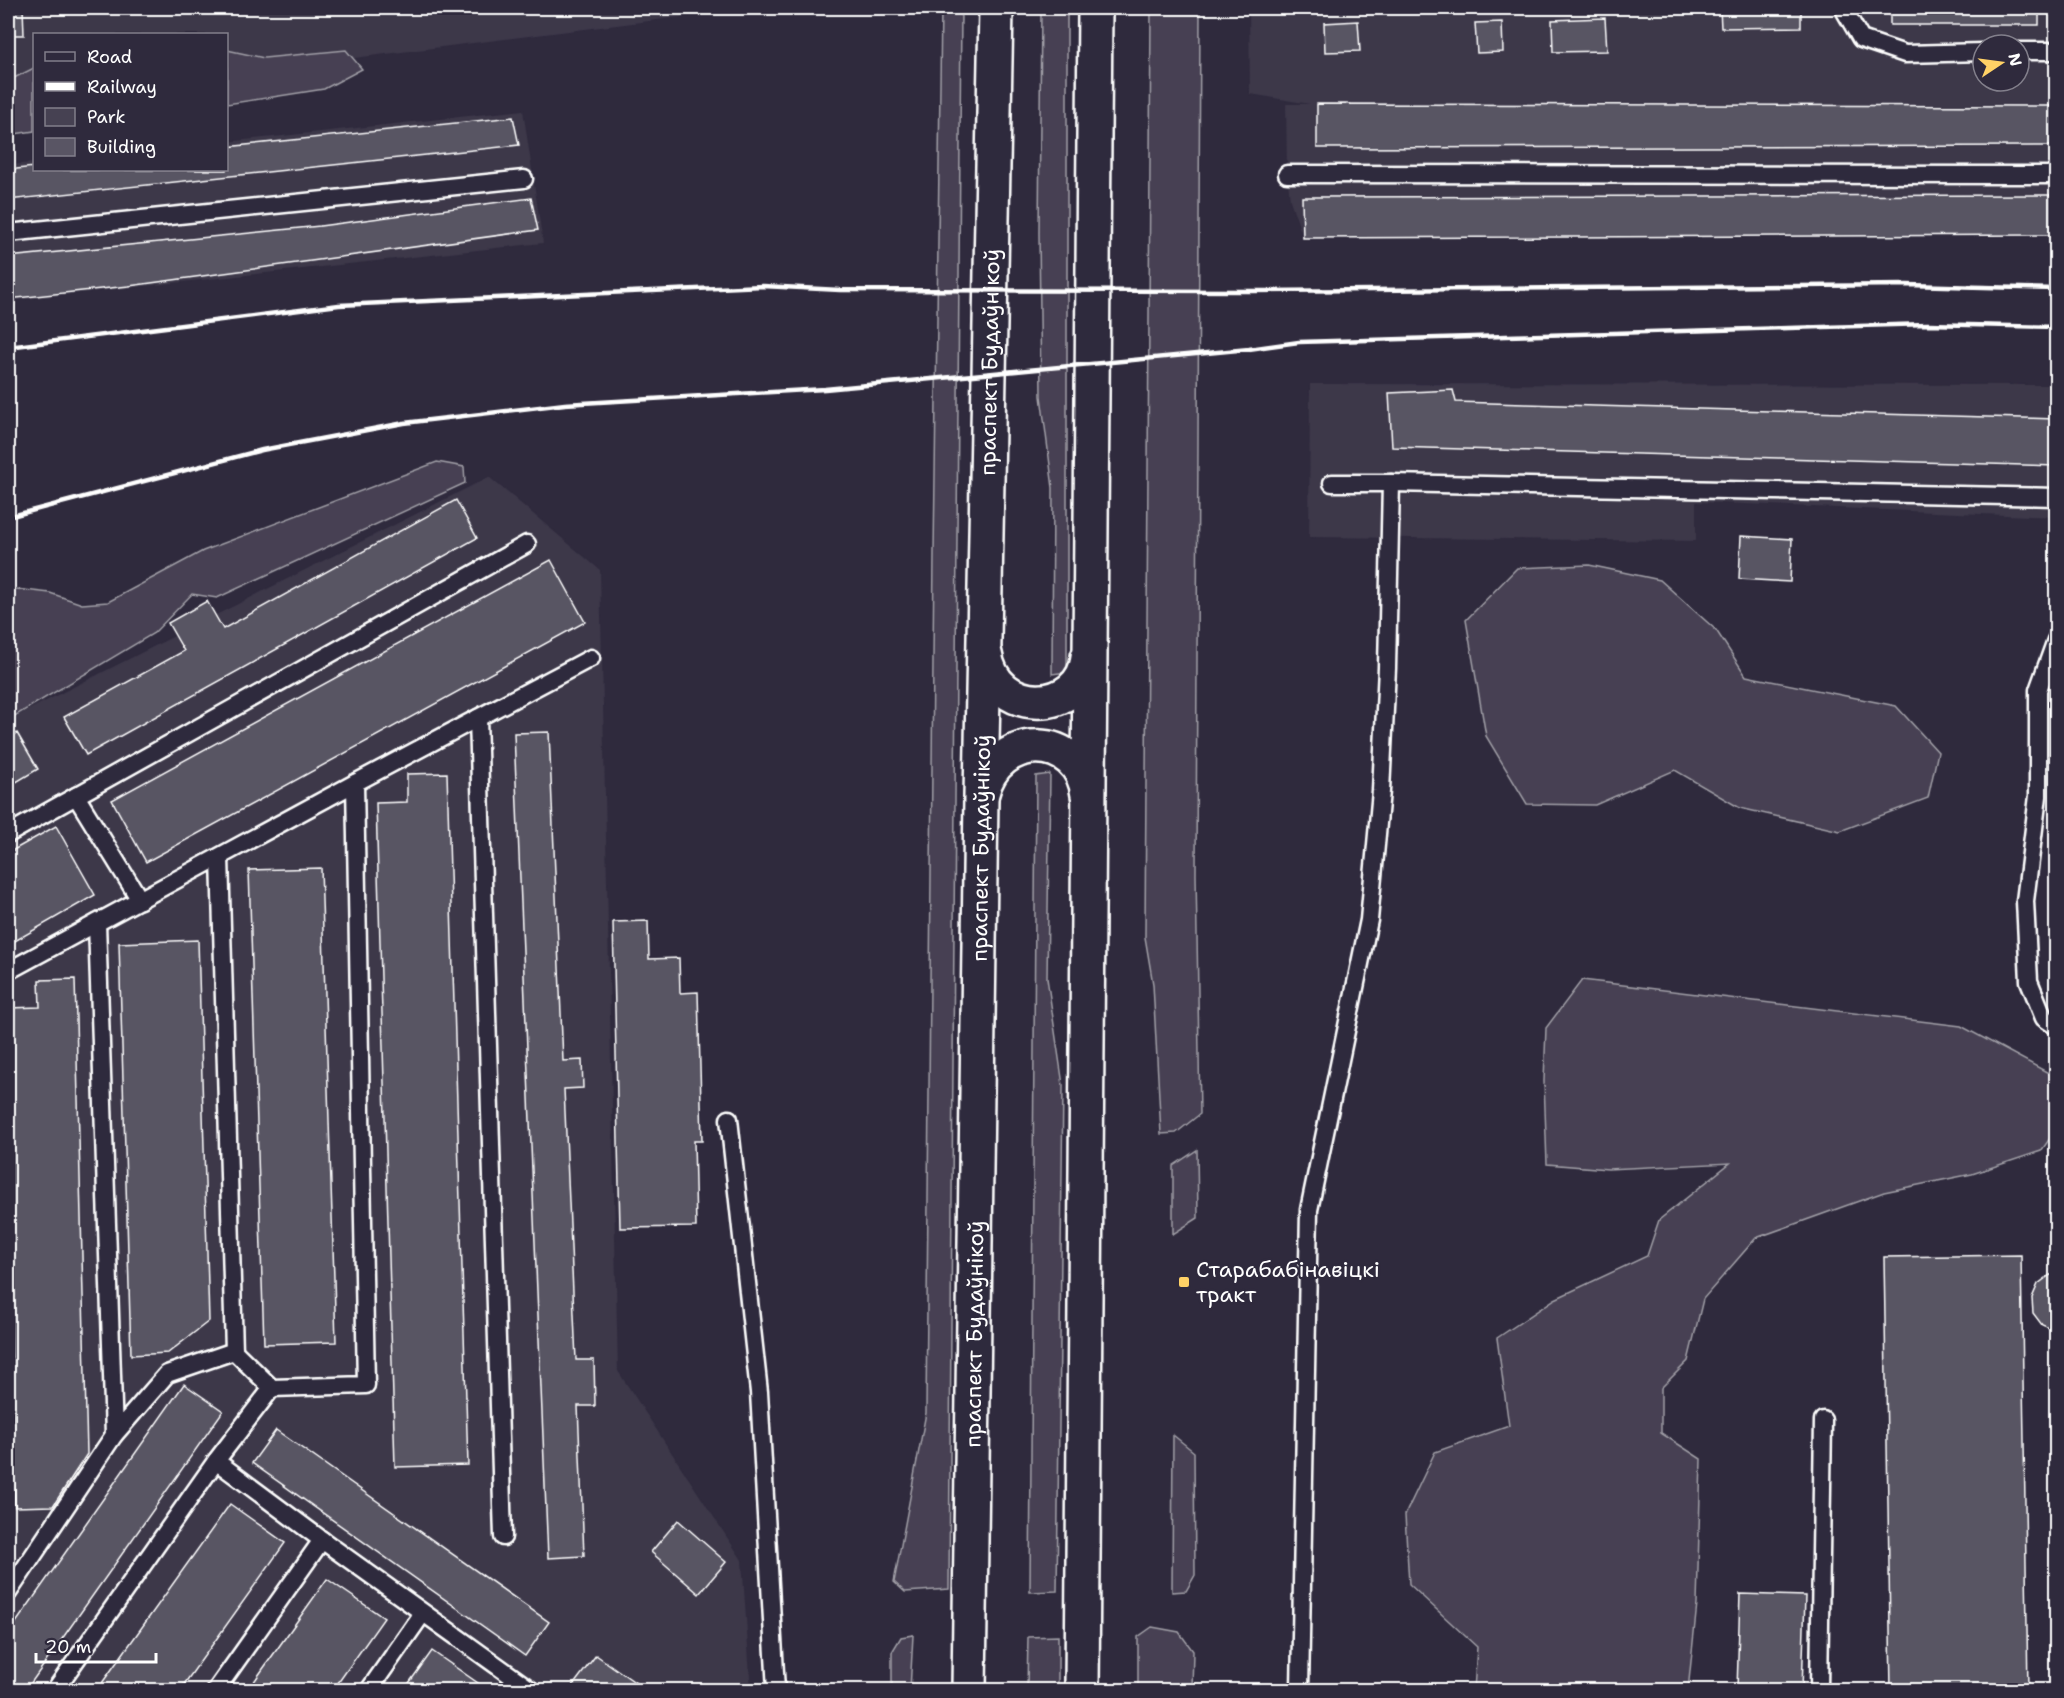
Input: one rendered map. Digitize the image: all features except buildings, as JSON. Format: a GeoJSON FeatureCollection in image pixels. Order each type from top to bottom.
{"type":"FeatureCollection","features":[{"type":"Feature","properties":{"kind":"main road","name":"праспект Будаўнікоў"},"geometry":{"type":"LineString","coordinates":[[969,1690],[981,797],[996,8]]}},
{"type":"Feature","properties":{"kind":"main road"},"geometry":{"type":"LineString","coordinates":[[1082,1690],[1095,8]]}},
{"type":"Feature","properties":{"kind":"main road"},"geometry":{"type":"LineString","coordinates":[[984,649],[987,666],[994,680],[1006,692],[1021,700],[1038,702],[1054,699],[1069,691],[1080,679],[1088,663],[1089,646]]}},
{"type":"Feature","properties":{"kind":"main road"},"geometry":{"type":"LineString","coordinates":[[981,797],[989,774],[1006,755],[1021,748],[1038,747],[1054,750],[1068,758],[1080,771],[1087,786],[1088,803]]}},
{"type":"Feature","properties":{"kind":"lane"},"geometry":{"type":"LineString","coordinates":[[1843,8],[1861,39],[1905,54],[1971,52]]}},
{"type":"Feature","properties":{"kind":"lane"},"geometry":{"type":"LineString","coordinates":[[2031,51],[2056,51]]}},
{"type":"Feature","properties":{"kind":"lane"},"geometry":{"type":"LineString","coordinates":[[1287,174],[2056,175]]}},
{"type":"Feature","properties":{"kind":"lane"},"geometry":{"type":"LineString","coordinates":[[8,233],[524,179]]}},
{"type":"Feature","properties":{"kind":"lane"},"geometry":{"type":"LineString","coordinates":[[1332,483],[2056,497]]}},
{"type":"Feature","properties":{"kind":"lane"},"geometry":{"type":"LineString","coordinates":[[1300,1690],[1309,1210],[1369,920],[1381,780],[1387,668],[1391,483]]}},
{"type":"Feature","properties":{"kind":"lane"},"geometry":{"type":"LineString","coordinates":[[8,834],[527,544]]}},
{"type":"Feature","properties":{"kind":"lane"},"geometry":{"type":"LineString","coordinates":[[2056,640],[2038,690],[2038,796],[2025,901],[2029,981],[2044,1018],[2056,1026]]}},
{"type":"Feature","properties":{"kind":"lane"},"geometry":{"type":"LineString","coordinates":[[8,971],[591,658]]}},
{"type":"Feature","properties":{"kind":"lane"},"geometry":{"type":"LineString","coordinates":[[478,718],[503,1537]]}},
{"type":"Feature","properties":{"kind":"lane"},"geometry":{"type":"LineString","coordinates":[[220,857],[234,1351],[272,1388],[366,1385],[355,783]]}},
{"type":"Feature","properties":{"kind":"lane"},"geometry":{"type":"LineString","coordinates":[[76,796],[140,900]]}},
{"type":"Feature","properties":{"kind":"lane"},"geometry":{"type":"LineString","coordinates":[[97,923],[114,1435]]}},
{"type":"Feature","properties":{"kind":"lane"},"geometry":{"type":"LineString","coordinates":[[729,1119],[759,1392],[776,1690]]}},
{"type":"Feature","properties":{"kind":"lane"},"geometry":{"type":"LineString","coordinates":[[8,1593],[114,1435],[167,1374],[234,1351]]}},
{"type":"Feature","properties":{"kind":"lane"},"geometry":{"type":"LineString","coordinates":[[55,1690],[216,1461],[272,1388]]}},
{"type":"Feature","properties":{"kind":"lane"},"geometry":{"type":"LineString","coordinates":[[1819,1690],[1822,1420]]}},
{"type":"Feature","properties":{"kind":"lane"},"geometry":{"type":"LineString","coordinates":[[216,1461],[525,1689]]}},
{"type":"Feature","properties":{"kind":"lane"},"geometry":{"type":"LineString","coordinates":[[216,1690],[322,1540]]}},
{"type":"Feature","properties":{"kind":"lane"},"geometry":{"type":"LineString","coordinates":[[369,1690],[423,1613]]}},
{"type":"Feature","properties":{"kind":"shaded area"},"geometry":{"type":"Polygon","coordinates":[[[8,8],[745,8],[228,74],[228,33],[33,33],[33,98],[8,102],[8,8]]]}},
{"type":"Feature","properties":{"kind":"shaded area"},"geometry":{"type":"Polygon","coordinates":[[[1249,8],[2056,8],[2056,235],[1303,238],[1290,200],[1287,174],[1286,104],[1310,104],[1250,94],[1249,8]]]}},
{"type":"Feature","properties":{"kind":"shaded area"},"geometry":{"type":"Polygon","coordinates":[[[523,110],[543,243],[8,301],[8,165],[33,163],[33,171],[228,171],[228,142],[523,110]]]}},
{"type":"Feature","properties":{"kind":"shaded area"},"geometry":{"type":"Polygon","coordinates":[[[1310,384],[2056,385],[2056,517],[1696,502],[1696,541],[1309,537],[1310,384]]]}},
{"type":"Feature","properties":{"kind":"shaded area"},"geometry":{"type":"Polygon","coordinates":[[[489,477],[600,570],[618,1371],[742,1560],[751,1690],[8,1690],[8,720],[489,477]]]}},
{"type":"Feature","properties":{"kind":"green space"},"geometry":{"type":"Polygon","coordinates":[[[941,8],[961,8],[949,1589],[905,1592],[894,1582],[926,1413],[941,8]]]}},
{"type":"Feature","properties":{"kind":"green space"},"geometry":{"type":"Polygon","coordinates":[[[1041,8],[1067,8],[1067,672],[1052,674],[1053,488],[1041,396],[1039,233],[1041,8]]]}},
{"type":"Feature","properties":{"kind":"green space"},"geometry":{"type":"Polygon","coordinates":[[[1151,8],[1200,8],[1196,875],[1200,1114],[1176,1133],[1161,1134],[1153,984],[1145,937],[1151,8]]]}},
{"type":"Feature","properties":{"kind":"green space"},"geometry":{"type":"Polygon","coordinates":[[[228,50],[264,58],[346,50],[362,69],[324,89],[228,104],[228,50]]]}},
{"type":"Feature","properties":{"kind":"green space"},"geometry":{"type":"Polygon","coordinates":[[[33,68],[33,131],[8,135],[8,81],[33,68]]]}},
{"type":"Feature","properties":{"kind":"green space"},"geometry":{"type":"Polygon","coordinates":[[[437,462],[464,467],[465,483],[217,598],[192,594],[154,633],[8,720],[8,588],[50,593],[82,604],[108,602],[203,551],[437,462]]]}},
{"type":"Feature","properties":{"kind":"green space"},"geometry":{"type":"Polygon","coordinates":[[[1589,565],[1660,580],[1716,630],[1746,676],[1896,706],[1938,752],[1928,798],[1840,831],[1740,808],[1675,770],[1595,805],[1527,804],[1486,736],[1466,620],[1517,568],[1589,565]]]}},
{"type":"Feature","properties":{"kind":"green space"},"geometry":{"type":"Polygon","coordinates":[[[1050,774],[1047,978],[1063,1085],[1057,1591],[1030,1592],[1036,776],[1050,774]]]}},
{"type":"Feature","properties":{"kind":"green space"},"geometry":{"type":"Polygon","coordinates":[[[1582,980],[1961,1026],[2056,1077],[2056,1130],[2041,1151],[1972,1174],[1884,1192],[1756,1238],[1703,1299],[1688,1361],[1661,1388],[1661,1433],[1701,1459],[1697,1604],[1688,1690],[1474,1690],[1477,1647],[1409,1584],[1405,1515],[1435,1452],[1509,1426],[1497,1338],[1555,1299],[1647,1256],[1659,1220],[1730,1163],[1608,1169],[1547,1164],[1544,1081],[1546,1028],[1582,980]]]}},
{"type":"Feature","properties":{"kind":"green space"},"geometry":{"type":"Polygon","coordinates":[[[1197,1150],[1198,1218],[1173,1234],[1173,1166],[1197,1150]]]}},
{"type":"Feature","properties":{"kind":"green space"},"geometry":{"type":"Polygon","coordinates":[[[1173,1435],[1194,1452],[1195,1575],[1186,1591],[1172,1592],[1173,1435]]]}},
{"type":"Feature","properties":{"kind":"green space"},"geometry":{"type":"Polygon","coordinates":[[[1152,1627],[1179,1632],[1193,1651],[1192,1690],[1138,1690],[1138,1637],[1152,1627]]]}},
{"type":"Feature","properties":{"kind":"green space"},"geometry":{"type":"Polygon","coordinates":[[[913,1635],[910,1690],[892,1690],[892,1652],[901,1637],[913,1635]]]}},
{"type":"Feature","properties":{"kind":"green space"},"geometry":{"type":"Polygon","coordinates":[[[1058,1636],[1058,1690],[1027,1690],[1028,1637],[1058,1636]]]}},
{"type":"Feature","properties":{"kind":"railway"},"geometry":{"type":"LineString","coordinates":[[8,347],[339,305],[763,286],[840,290],[1250,291],[1907,285],[2056,289]]}},
{"type":"Feature","properties":{"kind":"railway"},"geometry":{"type":"LineString","coordinates":[[8,517],[262,450],[404,423],[565,404],[825,389],[1249,349],[1299,342],[1928,324],[2056,327]]}},
{"type":"Feature","properties":{"kind":"place","name":"Старабабінавіцкі тракт"},"geometry":{"type":"Point","coordinates":[1184,1282]}}]}
